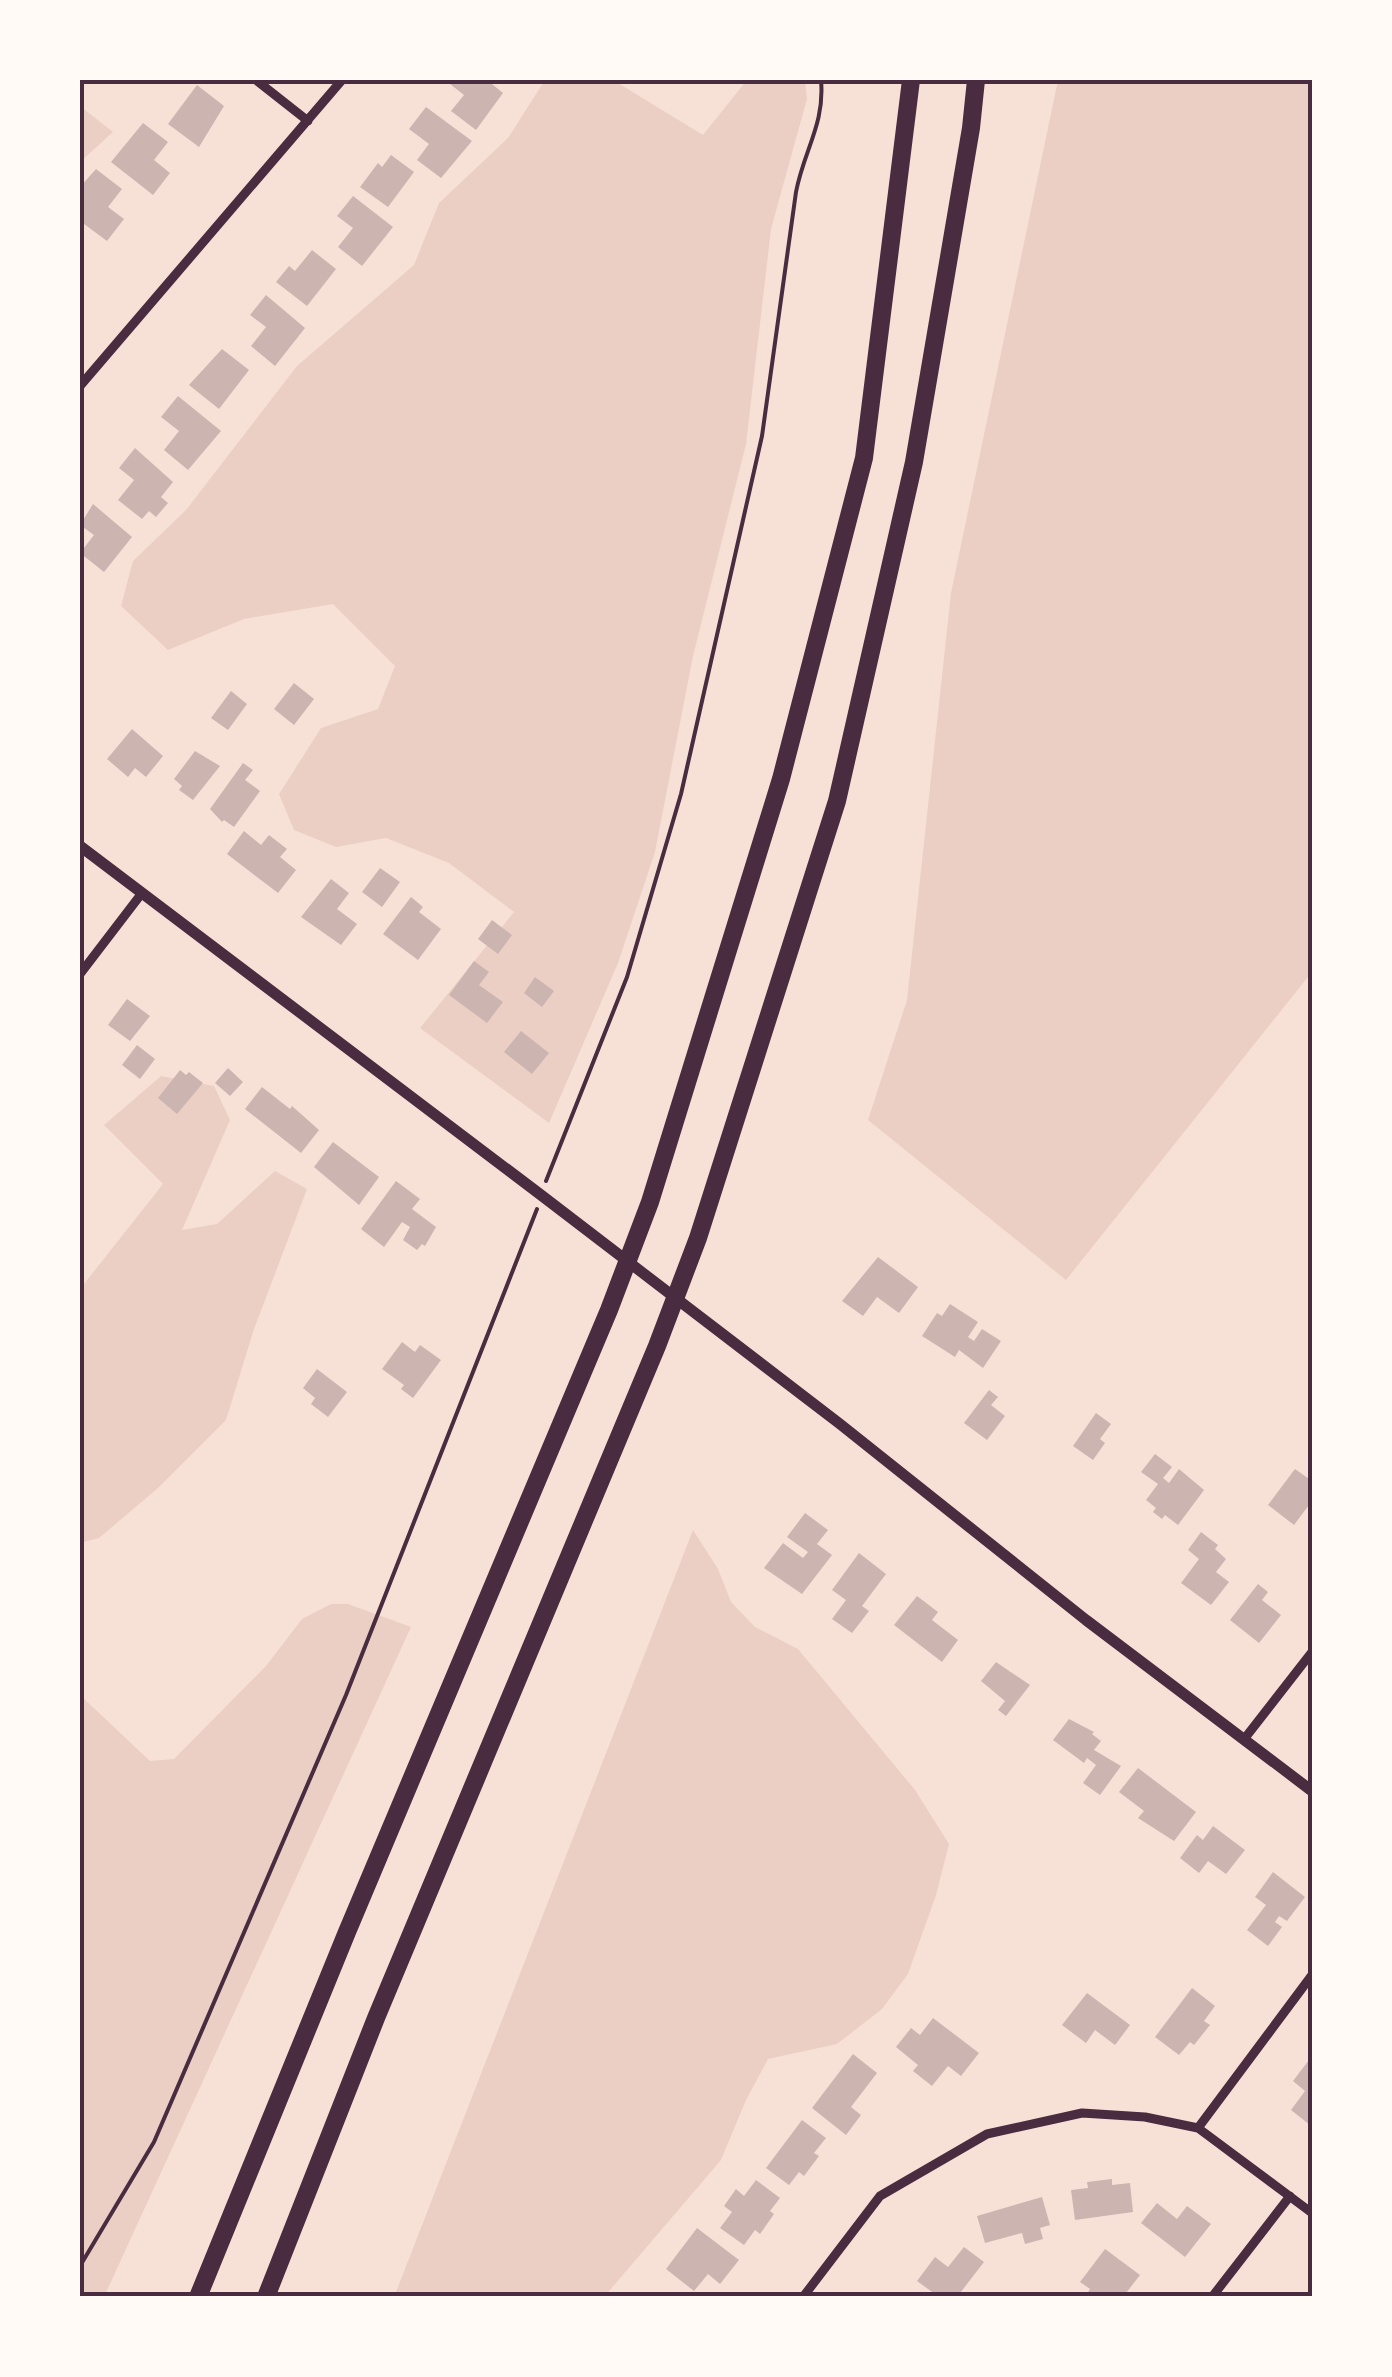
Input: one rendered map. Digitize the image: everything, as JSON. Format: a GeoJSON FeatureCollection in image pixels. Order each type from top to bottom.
{"type":"FeatureCollection","features":[{"type":"Feature","properties":{"kind":"highway"},"geometry":{"type":"LineString","coordinates":[[198,2297],[650,1202],[781,779],[864,458],[912,80]]}},
{"type":"Feature","properties":{"kind":"highway"},"geometry":{"type":"LineString","coordinates":[[266,2297],[376,2018],[657,1346],[698,1238],[837,801],[914,462],[976,80]]}},
{"type":"Feature","properties":{"kind":"street"},"geometry":{"type":"LineString","coordinates":[[256,80],[308,121]]}},
{"type":"Feature","properties":{"kind":"street"},"geometry":{"type":"LineString","coordinates":[[80,386],[342,80]]}},
{"type":"Feature","properties":{"kind":"street"},"geometry":{"type":"LineString","coordinates":[[80,846],[542,1195],[1312,1792]]}},
{"type":"Feature","properties":{"kind":"street"},"geometry":{"type":"LineString","coordinates":[[80,974],[142,893]]}},
{"type":"Feature","properties":{"kind":"street"},"geometry":{"type":"LineString","coordinates":[[1245,1738],[1312,1652]]}},
{"type":"Feature","properties":{"kind":"street"},"geometry":{"type":"LineString","coordinates":[[1198,2128],[1312,1975]]}},
{"type":"Feature","properties":{"kind":"street"},"geometry":{"type":"LineString","coordinates":[[803,2297],[880,2196],[986,2134],[1082,2112],[1145,2117],[1198,2128],[1312,2214]]}},
{"type":"Feature","properties":{"kind":"street"},"geometry":{"type":"LineString","coordinates":[[1212,2297],[1290,2196]]}},
{"type":"Feature","properties":{"kind":"path"},"geometry":{"type":"LineString","coordinates":[[546,1181],[627,977],[682,794],[759,452],[796,192],[820,121],[821,80]]}},
{"type":"Feature","properties":{"kind":"path"},"geometry":{"type":"LineString","coordinates":[[80,2266],[154,2142],[346,1696],[536,1212]]}},
{"type":"Feature","properties":{"kind":"shaded area"},"geometry":{"type":"Polygon","coordinates":[[[545,80],[613,80],[703,135],[747,80],[805,80],[807,99],[771,229],[746,444],[693,656],[655,852],[618,963],[549,1123],[420,1028],[514,912],[449,863],[386,838],[336,847],[294,830],[279,794],[321,728],[378,709],[395,666],[333,604],[244,619],[168,650],[121,606],[133,561],[186,510],[297,366],[414,265],[439,203],[508,138],[545,80]]]}},
{"type":"Feature","properties":{"kind":"shaded area"},"geometry":{"type":"Polygon","coordinates":[[[1058,80],[1312,80],[1312,972],[1066,1280],[868,1120],[907,1000],[951,593],[1058,80]]]}},
{"type":"Feature","properties":{"kind":"shaded area"},"geometry":{"type":"Polygon","coordinates":[[[80,106],[113,132],[80,162],[80,106]]]}},
{"type":"Feature","properties":{"kind":"shaded area"},"geometry":{"type":"Polygon","coordinates":[[[161,1076],[214,1086],[230,1120],[182,1230],[217,1224],[275,1171],[307,1189],[253,1332],[226,1420],[158,1488],[99,1538],[80,1543],[80,1289],[163,1184],[104,1125],[161,1076]]]}},
{"type":"Feature","properties":{"kind":"shaded area"},"geometry":{"type":"Polygon","coordinates":[[[693,1530],[718,1569],[731,1602],[755,1627],[798,1649],[915,1790],[949,1844],[908,1974],[882,2009],[837,2044],[768,2059],[721,2160],[604,2297],[394,2297],[693,1530]]]}},
{"type":"Feature","properties":{"kind":"shaded area"},"geometry":{"type":"Polygon","coordinates":[[[331,1604],[348,1604],[411,1627],[104,2297],[80,2297],[80,1695],[150,1761],[174,1759],[266,1666],[302,1619],[331,1604]]]}},
{"type":"Feature","properties":{"kind":"building"},"geometry":{"type":"Polygon","coordinates":[[[445,80],[487,80],[503,93],[476,130],[451,111],[464,95],[445,80]]]}},
{"type":"Feature","properties":{"kind":"building"},"geometry":{"type":"Polygon","coordinates":[[[197,85],[224,106],[199,147],[168,124],[197,85]]]}},
{"type":"Feature","properties":{"kind":"building"},"geometry":{"type":"Polygon","coordinates":[[[426,107],[472,141],[441,178],[417,160],[429,144],[409,129],[426,107]]]}},
{"type":"Feature","properties":{"kind":"building"},"geometry":{"type":"Polygon","coordinates":[[[143,123],[168,142],[154,160],[170,173],[153,195],[111,162],[143,123]]]}},
{"type":"Feature","properties":{"kind":"building"},"geometry":{"type":"Polygon","coordinates":[[[391,155],[414,172],[388,207],[360,187],[378,163],[382,167],[391,155]]]}},
{"type":"Feature","properties":{"kind":"building"},"geometry":{"type":"Polygon","coordinates":[[[96,169],[122,189],[108,207],[124,219],[107,241],[80,221],[80,187],[96,169]]]}},
{"type":"Feature","properties":{"kind":"building"},"geometry":{"type":"Polygon","coordinates":[[[353,196],[393,227],[362,266],[338,247],[353,228],[337,216],[353,196]]]}},
{"type":"Feature","properties":{"kind":"building"},"geometry":{"type":"Polygon","coordinates":[[[312,250],[336,269],[307,306],[276,282],[289,266],[295,271],[312,250]]]}},
{"type":"Feature","properties":{"kind":"building"},"geometry":{"type":"Polygon","coordinates":[[[266,295],[305,328],[275,366],[251,346],[266,327],[250,315],[266,295]]]}},
{"type":"Feature","properties":{"kind":"building"},"geometry":{"type":"Polygon","coordinates":[[[222,349],[249,370],[219,409],[189,385],[222,349]]]}},
{"type":"Feature","properties":{"kind":"building"},"geometry":{"type":"Polygon","coordinates":[[[178,396],[221,431],[188,470],[164,450],[179,431],[161,417],[178,396]]]}},
{"type":"Feature","properties":{"kind":"building"},"geometry":{"type":"Polygon","coordinates":[[[135,448],[173,482],[161,497],[168,503],[156,517],[149,511],[142,519],[118,500],[134,480],[119,468],[135,448]]]}},
{"type":"Feature","properties":{"kind":"building"},"geometry":{"type":"Polygon","coordinates":[[[93,504],[132,537],[104,572],[80,553],[94,535],[80,525],[93,504]]]}},
{"type":"Feature","properties":{"kind":"building"},"geometry":{"type":"Polygon","coordinates":[[[294,683],[314,699],[294,725],[274,709],[294,683]]]}},
{"type":"Feature","properties":{"kind":"building"},"geometry":{"type":"Polygon","coordinates":[[[231,691],[247,704],[228,730],[211,718],[231,691]]]}},
{"type":"Feature","properties":{"kind":"building"},"geometry":{"type":"Polygon","coordinates":[[[132,729],[163,756],[146,777],[135,768],[128,777],[107,759],[132,729]]]}},
{"type":"Feature","properties":{"kind":"building"},"geometry":{"type":"Polygon","coordinates":[[[195,751],[220,766],[193,800],[179,790],[182,786],[174,779],[195,751]]]}},
{"type":"Feature","properties":{"kind":"building"},"geometry":{"type":"Polygon","coordinates":[[[243,763],[253,770],[245,780],[260,791],[234,827],[222,822],[210,809],[243,763]]]}},
{"type":"Feature","properties":{"kind":"building"},"geometry":{"type":"Polygon","coordinates":[[[244,831],[261,845],[269,835],[287,849],[280,857],[296,870],[278,893],[227,854],[244,831]]]}},
{"type":"Feature","properties":{"kind":"building"},"geometry":{"type":"Polygon","coordinates":[[[380,868],[400,882],[382,907],[362,892],[380,868]]]}},
{"type":"Feature","properties":{"kind":"building"},"geometry":{"type":"Polygon","coordinates":[[[331,879],[349,893],[337,909],[357,924],[341,945],[301,917],[331,879]]]}},
{"type":"Feature","properties":{"kind":"building"},"geometry":{"type":"Polygon","coordinates":[[[411,897],[423,907],[419,912],[441,929],[418,960],[383,934],[411,897]]]}},
{"type":"Feature","properties":{"kind":"building"},"geometry":{"type":"Polygon","coordinates":[[[492,920],[512,935],[498,954],[478,939],[492,920]]]}},
{"type":"Feature","properties":{"kind":"building"},"geometry":{"type":"Polygon","coordinates":[[[474,961],[489,972],[479,985],[503,1002],[487,1023],[449,995],[474,961]]]}},
{"type":"Feature","properties":{"kind":"building"},"geometry":{"type":"Polygon","coordinates":[[[535,977],[554,991],[542,1007],[524,993],[535,977]]]}},
{"type":"Feature","properties":{"kind":"building"},"geometry":{"type":"Polygon","coordinates":[[[127,999],[150,1016],[130,1041],[108,1025],[127,999]]]}},
{"type":"Feature","properties":{"kind":"building"},"geometry":{"type":"Polygon","coordinates":[[[521,1031],[549,1053],[532,1074],[504,1052],[521,1031]]]}},
{"type":"Feature","properties":{"kind":"building"},"geometry":{"type":"Polygon","coordinates":[[[137,1045],[155,1059],[140,1079],[122,1065],[137,1045]]]}},
{"type":"Feature","properties":{"kind":"building"},"geometry":{"type":"Polygon","coordinates":[[[228,1068],[243,1082],[230,1096],[215,1083],[228,1068]]]}},
{"type":"Feature","properties":{"kind":"building"},"geometry":{"type":"Polygon","coordinates":[[[180,1070],[203,1083],[177,1114],[158,1098],[180,1070]]]}},
{"type":"Feature","properties":{"kind":"building"},"geometry":{"type":"Polygon","coordinates":[[[262,1087],[319,1130],[301,1153],[245,1109],[262,1087]]]}},
{"type":"Feature","properties":{"kind":"building"},"geometry":{"type":"Polygon","coordinates":[[[333,1142],[379,1177],[359,1205],[314,1167],[333,1142]]]}},
{"type":"Feature","properties":{"kind":"building"},"geometry":{"type":"Polygon","coordinates":[[[396,1181],[420,1199],[412,1209],[436,1227],[425,1246],[422,1244],[417,1250],[403,1240],[410,1227],[402,1222],[384,1247],[361,1229],[396,1181]]]}},
{"type":"Feature","properties":{"kind":"building"},"geometry":{"type":"Polygon","coordinates":[[[878,1257],[918,1287],[899,1313],[877,1297],[863,1316],[842,1301],[878,1257]]]}},
{"type":"Feature","properties":{"kind":"building"},"geometry":{"type":"Polygon","coordinates":[[[950,1304],[978,1322],[968,1337],[974,1341],[982,1329],[1001,1341],[983,1368],[959,1350],[955,1357],[922,1336],[937,1313],[942,1316],[950,1304]]]}},
{"type":"Feature","properties":{"kind":"building"},"geometry":{"type":"Polygon","coordinates":[[[402,1342],[415,1352],[420,1345],[441,1360],[413,1398],[401,1389],[404,1385],[382,1369],[402,1342]]]}},
{"type":"Feature","properties":{"kind":"building"},"geometry":{"type":"Polygon","coordinates":[[[317,1369],[347,1392],[328,1417],[311,1404],[315,1398],[303,1388],[317,1369]]]}},
{"type":"Feature","properties":{"kind":"building"},"geometry":{"type":"Polygon","coordinates":[[[989,1390],[998,1397],[991,1405],[1005,1416],[987,1440],[964,1423],[989,1390]]]}},
{"type":"Feature","properties":{"kind":"building"},"geometry":{"type":"Polygon","coordinates":[[[1096,1413],[1111,1424],[1100,1439],[1105,1443],[1093,1460],[1073,1446],[1096,1413]]]}},
{"type":"Feature","properties":{"kind":"building"},"geometry":{"type":"Polygon","coordinates":[[[1155,1454],[1172,1467],[1163,1478],[1169,1483],[1179,1469],[1204,1490],[1178,1525],[1153,1512],[1156,1508],[1146,1500],[1158,1484],[1141,1472],[1155,1454]]]}},
{"type":"Feature","properties":{"kind":"building"},"geometry":{"type":"Polygon","coordinates":[[[1295,1469],[1312,1481],[1312,1501],[1294,1525],[1268,1505],[1295,1469]]]}},
{"type":"Feature","properties":{"kind":"building"},"geometry":{"type":"Polygon","coordinates":[[[805,1513],[828,1530],[817,1544],[832,1555],[802,1594],[764,1568],[783,1543],[803,1558],[808,1552],[787,1537],[805,1513]]]}},
{"type":"Feature","properties":{"kind":"building"},"geometry":{"type":"Polygon","coordinates":[[[1201,1532],[1218,1545],[1215,1549],[1226,1559],[1216,1572],[1229,1582],[1211,1605],[1181,1583],[1199,1559],[1188,1550],[1201,1532]]]}},
{"type":"Feature","properties":{"kind":"building"},"geometry":{"type":"Polygon","coordinates":[[[859,1553],[886,1574],[862,1606],[869,1611],[852,1633],[832,1619],[846,1600],[832,1590],[859,1553]]]}},
{"type":"Feature","properties":{"kind":"building"},"geometry":{"type":"Polygon","coordinates":[[[1258,1584],[1268,1592],[1262,1600],[1281,1615],[1259,1643],[1230,1620],[1258,1584]]]}},
{"type":"Feature","properties":{"kind":"building"},"geometry":{"type":"Polygon","coordinates":[[[917,1596],[938,1612],[932,1620],[958,1640],[942,1662],[894,1625],[917,1596]]]}},
{"type":"Feature","properties":{"kind":"building"},"geometry":{"type":"Polygon","coordinates":[[[996,1662],[1030,1685],[1006,1716],[998,1710],[1005,1701],[981,1681],[996,1662]]]}},
{"type":"Feature","properties":{"kind":"building"},"geometry":{"type":"Polygon","coordinates":[[[1069,1719],[1094,1732],[1101,1741],[1094,1750],[1121,1766],[1100,1795],[1083,1783],[1096,1765],[1087,1758],[1084,1763],[1053,1740],[1069,1719]]]}},
{"type":"Feature","properties":{"kind":"building"},"geometry":{"type":"Polygon","coordinates":[[[1138,1768],[1196,1812],[1174,1841],[1138,1818],[1144,1811],[1119,1792],[1138,1768]]]}},
{"type":"Feature","properties":{"kind":"building"},"geometry":{"type":"Polygon","coordinates":[[[1213,1826],[1245,1850],[1226,1874],[1208,1861],[1199,1873],[1180,1858],[1197,1835],[1203,1840],[1213,1826]]]}},
{"type":"Feature","properties":{"kind":"building"},"geometry":{"type":"Polygon","coordinates":[[[1273,1872],[1305,1897],[1287,1921],[1279,1916],[1275,1922],[1282,1927],[1268,1946],[1247,1930],[1266,1905],[1255,1897],[1273,1872]]]}},
{"type":"Feature","properties":{"kind":"building"},"geometry":{"type":"Polygon","coordinates":[[[1192,1988],[1215,2006],[1204,2021],[1210,2025],[1194,2045],[1190,2042],[1179,2055],[1155,2037],[1192,1988]]]}},
{"type":"Feature","properties":{"kind":"building"},"geometry":{"type":"Polygon","coordinates":[[[1087,1993],[1130,2025],[1115,2045],[1095,2030],[1086,2043],[1062,2025],[1087,1993]]]}},
{"type":"Feature","properties":{"kind":"building"},"geometry":{"type":"Polygon","coordinates":[[[933,2018],[979,2053],[961,2076],[948,2066],[932,2086],[913,2071],[918,2065],[896,2047],[911,2028],[920,2035],[933,2018]]]}},
{"type":"Feature","properties":{"kind":"building"},"geometry":{"type":"Polygon","coordinates":[[[853,2054],[877,2073],[851,2107],[861,2115],[846,2135],[812,2108],[853,2054]]]}},
{"type":"Feature","properties":{"kind":"building"},"geometry":{"type":"Polygon","coordinates":[[[1312,2056],[1310,2125],[1291,2110],[1305,2091],[1293,2081],[1312,2056]]]}},
{"type":"Feature","properties":{"kind":"building"},"geometry":{"type":"Polygon","coordinates":[[[802,2120],[826,2138],[804,2176],[799,2172],[789,2185],[766,2168],[802,2120]]]}},
{"type":"Feature","properties":{"kind":"building"},"geometry":{"type":"Polygon","coordinates":[[[1112,2179],[1112,2185],[1130,2183],[1133,2212],[1075,2220],[1071,2190],[1088,2188],[1087,2182],[1112,2179]]]}},
{"type":"Feature","properties":{"kind":"building"},"geometry":{"type":"Polygon","coordinates":[[[756,2180],[780,2198],[760,2234],[755,2230],[744,2245],[720,2228],[732,2212],[724,2206],[736,2189],[744,2196],[756,2180]]]}},
{"type":"Feature","properties":{"kind":"building"},"geometry":{"type":"Polygon","coordinates":[[[1042,2197],[1050,2225],[1040,2228],[1043,2239],[1025,2244],[1022,2233],[985,2243],[977,2216],[1042,2197]]]}},
{"type":"Feature","properties":{"kind":"building"},"geometry":{"type":"Polygon","coordinates":[[[1157,2203],[1177,2219],[1187,2206],[1211,2224],[1185,2257],[1141,2223],[1157,2203]]]}},
{"type":"Feature","properties":{"kind":"building"},"geometry":{"type":"Polygon","coordinates":[[[697,2228],[739,2260],[720,2284],[708,2274],[694,2291],[666,2269],[697,2228]]]}},
{"type":"Feature","properties":{"kind":"building"},"geometry":{"type":"Polygon","coordinates":[[[964,2247],[984,2262],[957,2297],[939,2297],[917,2281],[935,2257],[948,2267],[964,2247]]]}},
{"type":"Feature","properties":{"kind":"building"},"geometry":{"type":"Polygon","coordinates":[[[1105,2249],[1140,2275],[1123,2297],[1085,2297],[1090,2289],[1080,2282],[1105,2249]]]}}]}
